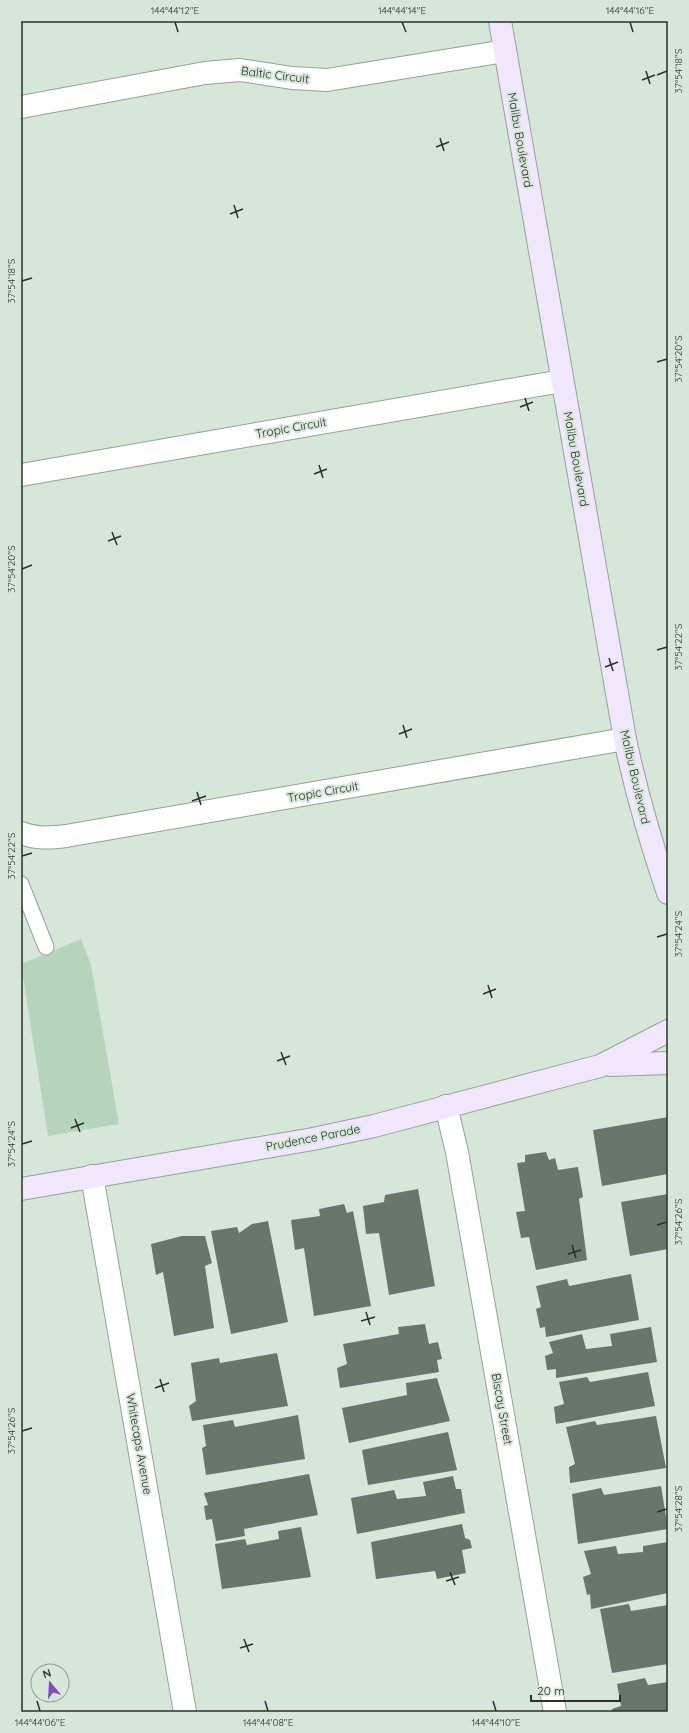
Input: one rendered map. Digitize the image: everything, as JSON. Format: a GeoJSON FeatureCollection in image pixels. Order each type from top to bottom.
{"type":"FeatureCollection","features":[{"type":"Feature","properties":{"kind":"street","name":"Malibu Boulevard"},"geometry":{"type":"LineString","coordinates":[[500,21],[625,739],[633,777],[652,846],[668,894]]}},
{"type":"Feature","properties":{"kind":"street","name":"Baltic Circuit"},"geometry":{"type":"LineString","coordinates":[[21,107],[205,73],[240,70],[298,79],[327,80],[505,51]]}},
{"type":"Feature","properties":{"kind":"street","name":"Tropic Circuit"},"geometry":{"type":"LineString","coordinates":[[21,475],[562,381]]}},
{"type":"Feature","properties":{"kind":"street","name":"Tropic Circuit"},"geometry":{"type":"LineString","coordinates":[[21,833],[45,838],[66,836],[625,739]]}},
{"type":"Feature","properties":{"kind":"street","name":"Prudence Parade"},"geometry":{"type":"LineString","coordinates":[[600,1066],[668,1031]]}},
{"type":"Feature","properties":{"kind":"street","name":"Prudence Parade"},"geometry":{"type":"LineString","coordinates":[[21,1189],[313,1139],[374,1126],[600,1066],[668,1063]]}},
{"type":"Feature","properties":{"kind":"street","name":"Biscay Street"},"geometry":{"type":"LineString","coordinates":[[446,1106],[457,1152],[555,1712]]}},
{"type":"Feature","properties":{"kind":"street","name":"Whitecaps Avenue"},"geometry":{"type":"LineString","coordinates":[[92,1176],[185,1712]]}},
{"type":"Feature","properties":{"kind":"lane"},"geometry":{"type":"LineString","coordinates":[[21,884],[46,947]]}},
{"type":"Feature","properties":{"kind":"green space"},"geometry":{"type":"Polygon","coordinates":[[[81,939],[91,965],[119,1124],[48,1136],[21,964],[81,939]]]}},
{"type":"Feature","properties":{"kind":"building"},"geometry":{"type":"Polygon","coordinates":[[[668,1117],[668,1174],[602,1186],[593,1130],[668,1117]]]}},
{"type":"Feature","properties":{"kind":"building"},"geometry":{"type":"Polygon","coordinates":[[[546,1152],[549,1160],[555,1158],[558,1170],[578,1167],[583,1197],[579,1199],[587,1260],[536,1270],[529,1237],[521,1238],[516,1212],[525,1211],[517,1163],[525,1162],[525,1155],[546,1152]]]}},
{"type":"Feature","properties":{"kind":"building"},"geometry":{"type":"Polygon","coordinates":[[[418,1189],[435,1286],[389,1295],[379,1233],[366,1234],[363,1206],[384,1202],[385,1195],[418,1189]]]}},
{"type":"Feature","properties":{"kind":"building"},"geometry":{"type":"Polygon","coordinates":[[[668,1194],[668,1249],[630,1256],[621,1202],[668,1194]]]}},
{"type":"Feature","properties":{"kind":"building"},"geometry":{"type":"Polygon","coordinates":[[[344,1204],[347,1213],[353,1211],[371,1306],[314,1316],[304,1248],[295,1250],[291,1220],[320,1216],[319,1209],[344,1204]]]}},
{"type":"Feature","properties":{"kind":"building"},"geometry":{"type":"Polygon","coordinates":[[[268,1221],[288,1322],[231,1334],[211,1231],[237,1227],[239,1233],[252,1224],[268,1221]]]}},
{"type":"Feature","properties":{"kind":"building"},"geometry":{"type":"Polygon","coordinates":[[[182,1236],[205,1236],[212,1263],[205,1266],[214,1328],[174,1336],[163,1272],[156,1275],[151,1244],[182,1236]]]}},
{"type":"Feature","properties":{"kind":"building"},"geometry":{"type":"Polygon","coordinates":[[[631,1274],[639,1320],[546,1337],[545,1327],[540,1328],[536,1309],[541,1307],[536,1286],[567,1279],[569,1286],[631,1274]]]}},
{"type":"Feature","properties":{"kind":"building"},"geometry":{"type":"Polygon","coordinates":[[[425,1324],[429,1344],[438,1342],[442,1359],[437,1360],[439,1372],[340,1388],[337,1368],[347,1364],[343,1344],[399,1334],[398,1327],[425,1324]]]}},
{"type":"Feature","properties":{"kind":"building"},"geometry":{"type":"Polygon","coordinates":[[[651,1327],[657,1362],[556,1378],[556,1369],[547,1370],[545,1356],[553,1353],[549,1342],[582,1334],[586,1349],[612,1346],[610,1334],[651,1327]]]}},
{"type":"Feature","properties":{"kind":"building"},"geometry":{"type":"Polygon","coordinates":[[[277,1353],[288,1406],[192,1421],[189,1406],[196,1401],[191,1363],[219,1358],[220,1363],[277,1353]]]}},
{"type":"Feature","properties":{"kind":"building"},"geometry":{"type":"Polygon","coordinates":[[[648,1372],[655,1406],[556,1424],[554,1407],[564,1404],[559,1382],[587,1377],[590,1382],[648,1372]]]}},
{"type":"Feature","properties":{"kind":"building"},"geometry":{"type":"Polygon","coordinates":[[[437,1378],[450,1421],[349,1443],[342,1408],[407,1395],[406,1383],[437,1378]]]}},
{"type":"Feature","properties":{"kind":"building"},"geometry":{"type":"Polygon","coordinates":[[[298,1415],[305,1459],[206,1475],[202,1448],[206,1446],[203,1425],[233,1420],[235,1427],[298,1415]]]}},
{"type":"Feature","properties":{"kind":"building"},"geometry":{"type":"Polygon","coordinates":[[[656,1416],[666,1468],[570,1483],[569,1467],[575,1464],[566,1427],[595,1421],[597,1425],[656,1416]]]}},
{"type":"Feature","properties":{"kind":"building"},"geometry":{"type":"Polygon","coordinates":[[[448,1432],[457,1470],[368,1485],[362,1450],[448,1432]]]}},
{"type":"Feature","properties":{"kind":"building"},"geometry":{"type":"Polygon","coordinates":[[[309,1474],[318,1515],[244,1529],[245,1536],[216,1541],[212,1519],[206,1520],[204,1506],[208,1505],[204,1493],[309,1474]]]}},
{"type":"Feature","properties":{"kind":"building"},"geometry":{"type":"Polygon","coordinates":[[[453,1476],[456,1489],[461,1489],[465,1513],[357,1534],[351,1498],[394,1490],[397,1499],[426,1496],[423,1482],[453,1476]]]}},
{"type":"Feature","properties":{"kind":"building"},"geometry":{"type":"Polygon","coordinates":[[[661,1486],[668,1529],[578,1544],[572,1494],[601,1488],[604,1495],[661,1486]]]}},
{"type":"Feature","properties":{"kind":"building"},"geometry":{"type":"Polygon","coordinates":[[[462,1524],[465,1538],[470,1540],[472,1548],[462,1550],[466,1573],[437,1579],[435,1571],[376,1579],[371,1542],[462,1524]]]}},
{"type":"Feature","properties":{"kind":"building"},"geometry":{"type":"Polygon","coordinates":[[[301,1527],[311,1577],[222,1589],[215,1544],[245,1539],[247,1545],[279,1539],[278,1531],[301,1527]]]}},
{"type":"Feature","properties":{"kind":"building"},"geometry":{"type":"Polygon","coordinates":[[[668,1542],[668,1593],[591,1609],[590,1594],[587,1595],[583,1577],[591,1574],[584,1551],[616,1546],[618,1554],[643,1552],[643,1546],[668,1542]]]}},
{"type":"Feature","properties":{"kind":"building"},"geometry":{"type":"Polygon","coordinates":[[[629,1604],[631,1611],[668,1605],[668,1664],[612,1673],[600,1609],[629,1604]]]}},
{"type":"Feature","properties":{"kind":"building"},"geometry":{"type":"Polygon","coordinates":[[[645,1678],[648,1685],[668,1682],[668,1712],[612,1712],[612,1709],[621,1706],[617,1684],[645,1678]]]}}]}
